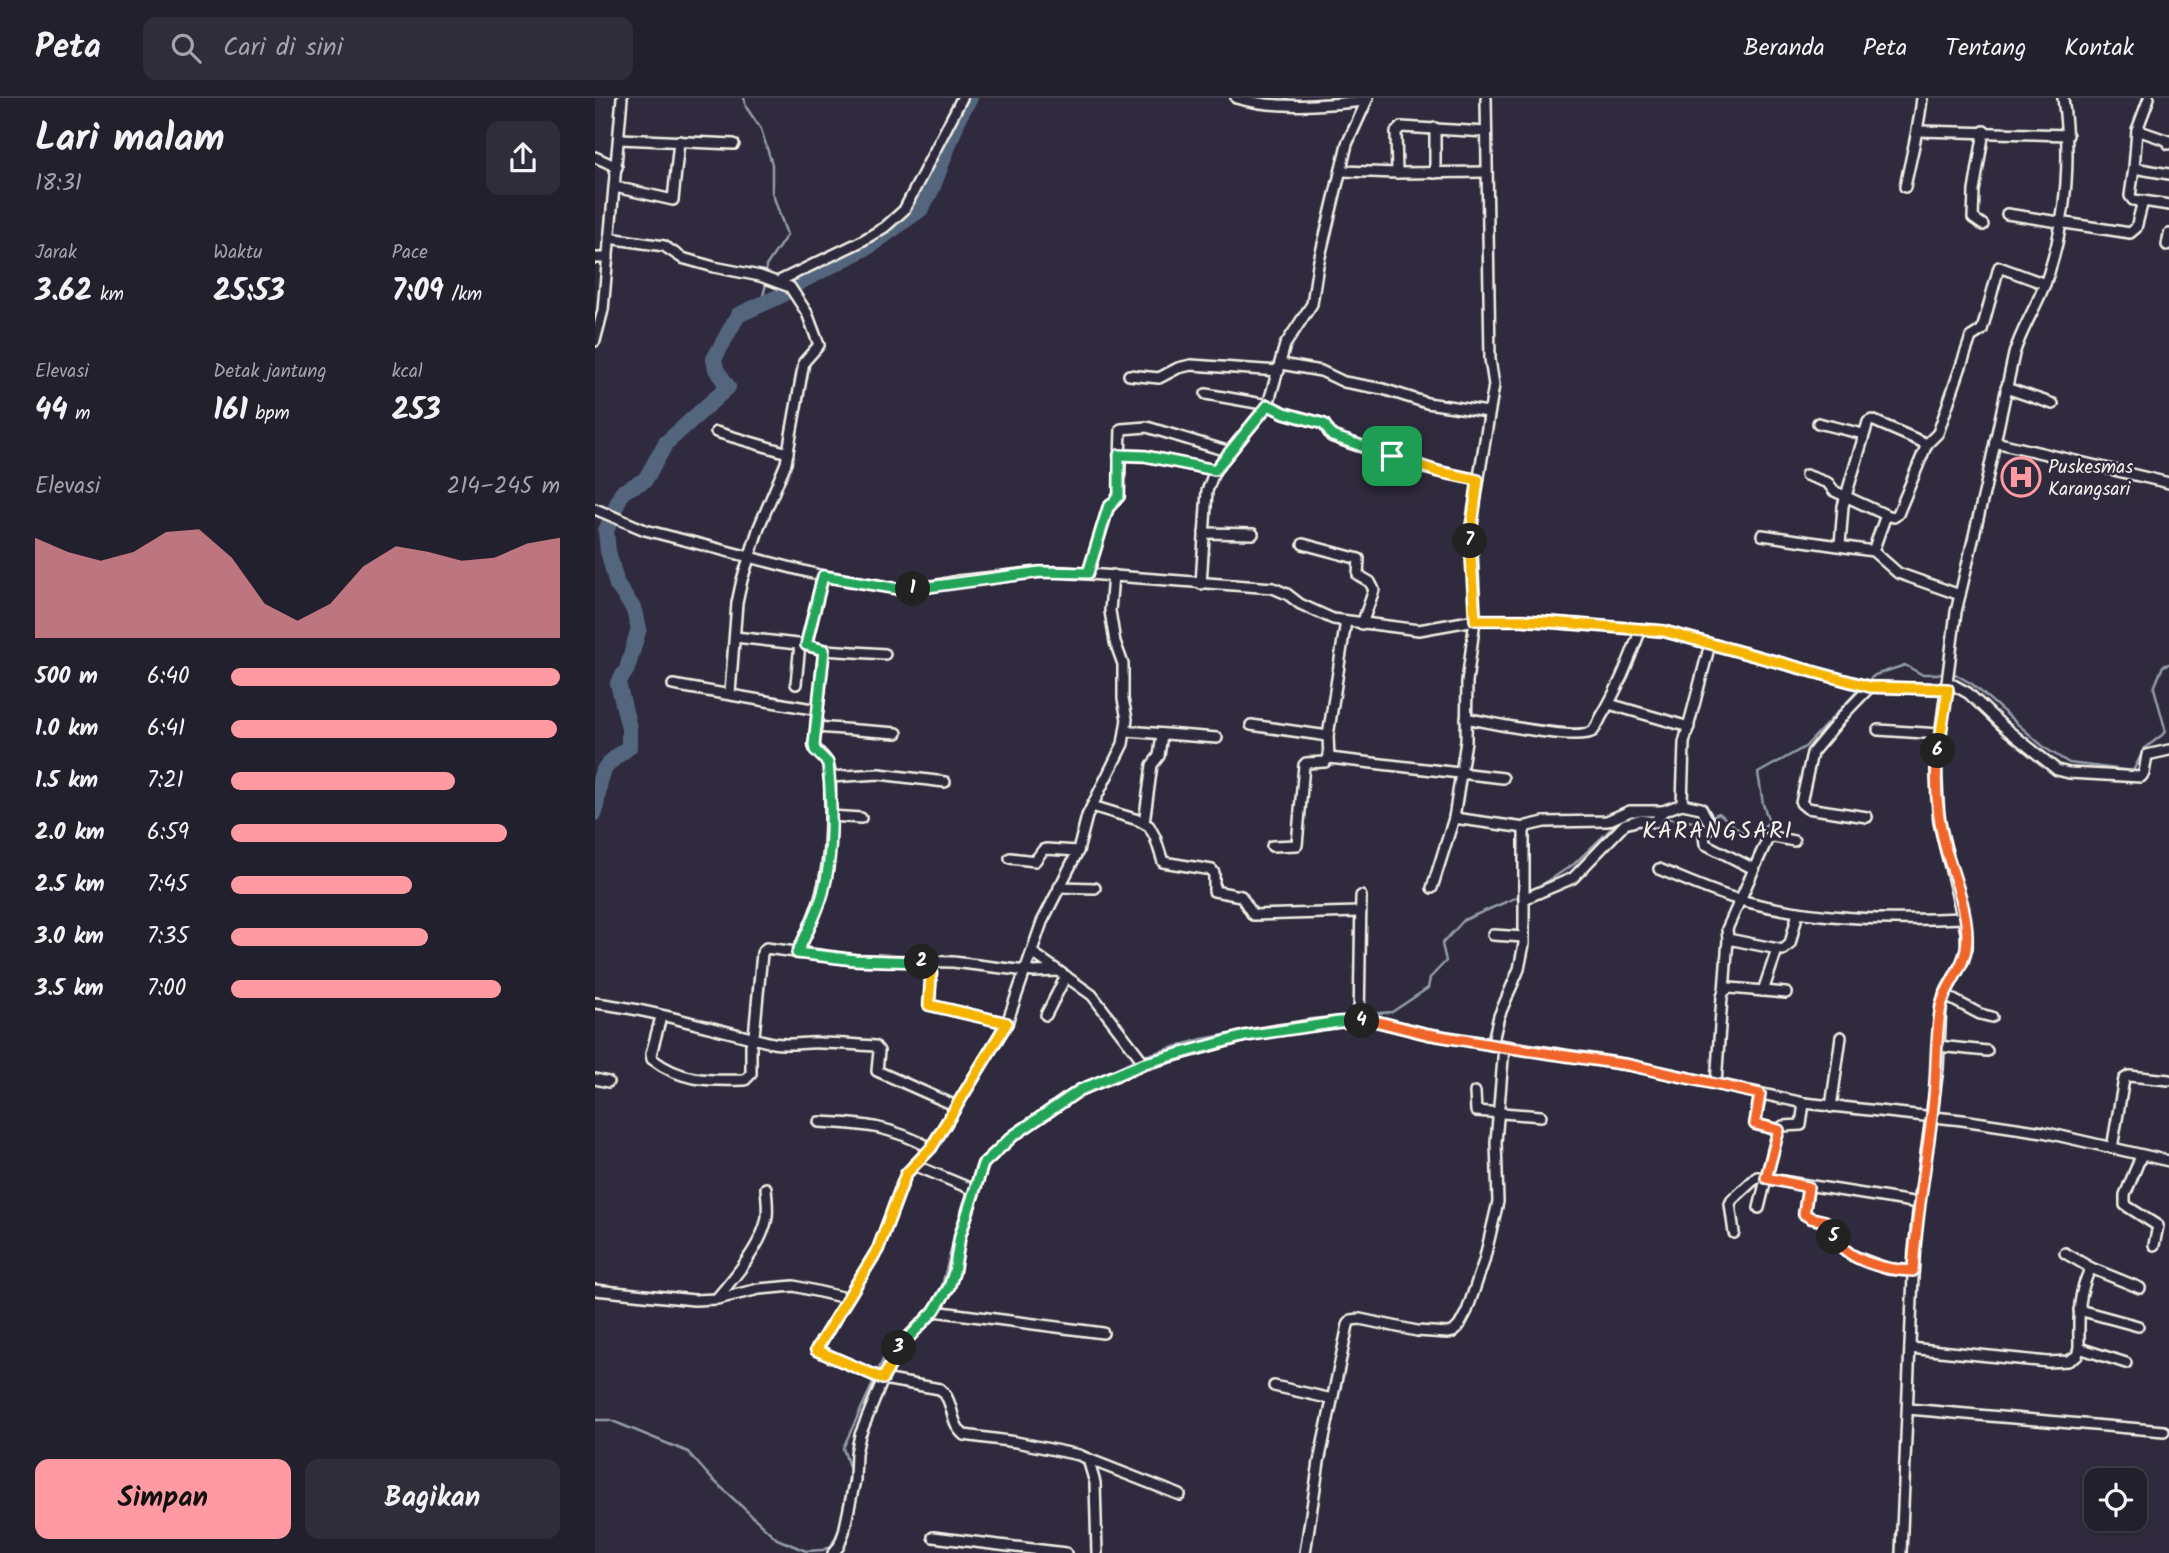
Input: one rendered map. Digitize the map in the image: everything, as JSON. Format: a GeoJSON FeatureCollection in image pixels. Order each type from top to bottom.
{"type":"FeatureCollection","features":[{"type":"Feature","properties":{"kind":"street"},"geometry":{"type":"LineString","coordinates":[[595,341],[603,310],[622,98]]}},
{"type":"Feature","properties":{"kind":"street"},"geometry":{"type":"LineString","coordinates":[[775,282],[860,242],[885,227],[904,210],[963,98]]}},
{"type":"Feature","properties":{"kind":"street"},"geometry":{"type":"LineString","coordinates":[[1201,584],[1207,491],[1215,470],[1268,405],[1285,345],[1311,304],[1347,144],[1366,100],[1304,106],[1262,105],[1236,98]]}},
{"type":"Feature","properties":{"kind":"street"},"geometry":{"type":"LineString","coordinates":[[1432,888],[1454,818],[1466,741],[1467,682],[1475,620],[1470,546],[1494,385],[1490,359],[1486,98]]}},
{"type":"Feature","properties":{"kind":"street"},"geometry":{"type":"LineString","coordinates":[[1905,187],[1919,131],[1922,98]]}},
{"type":"Feature","properties":{"kind":"street"},"geometry":{"type":"LineString","coordinates":[[1901,1553],[1913,1271],[1919,1203],[1932,1117],[1939,1024],[1944,995],[1963,961],[1966,948],[1964,918],[1938,809],[1936,768],[1960,595],[2006,388],[2020,334],[2045,284],[2061,223],[2068,135],[2063,98]]}},
{"type":"Feature","properties":{"kind":"street"},"geometry":{"type":"LineString","coordinates":[[2149,98],[2137,130],[2130,196],[2133,200],[2169,205]]}},
{"type":"Feature","properties":{"kind":"street"},"geometry":{"type":"LineString","coordinates":[[1397,173],[1397,129],[1403,126],[1486,132]]}},
{"type":"Feature","properties":{"kind":"street"},"geometry":{"type":"LineString","coordinates":[[1434,128],[1435,173]]}},
{"type":"Feature","properties":{"kind":"street"},"geometry":{"type":"LineString","coordinates":[[2137,130],[2169,141],[2169,144]]}},
{"type":"Feature","properties":{"kind":"street"},"geometry":{"type":"LineString","coordinates":[[1919,131],[2068,135]]}},
{"type":"Feature","properties":{"kind":"street"},"geometry":{"type":"LineString","coordinates":[[1983,225],[1973,218],[1974,191],[1984,131]]}},
{"type":"Feature","properties":{"kind":"street"},"geometry":{"type":"LineString","coordinates":[[619,139],[734,144]]}},
{"type":"Feature","properties":{"kind":"street"},"geometry":{"type":"LineString","coordinates":[[615,187],[673,200],[679,141]]}},
{"type":"Feature","properties":{"kind":"street"},"geometry":{"type":"LineString","coordinates":[[595,157],[617,167]]}},
{"type":"Feature","properties":{"kind":"street"},"geometry":{"type":"LineString","coordinates":[[2134,168],[2169,174]]}},
{"type":"Feature","properties":{"kind":"street"},"geometry":{"type":"LineString","coordinates":[[1342,171],[1487,172]]}},
{"type":"Feature","properties":{"kind":"street"},"geometry":{"type":"LineString","coordinates":[[2007,214],[2130,233],[2136,228],[2143,201]]}},
{"type":"Feature","properties":{"kind":"street"},"geometry":{"type":"LineString","coordinates":[[2167,245],[2169,234]]}},
{"type":"Feature","properties":{"kind":"street"},"geometry":{"type":"LineString","coordinates":[[609,238],[658,244],[682,258],[760,275],[792,289],[807,313],[819,345],[804,362],[788,453],[748,556],[737,603],[730,693]]}},
{"type":"Feature","properties":{"kind":"street"},"geometry":{"type":"LineString","coordinates":[[595,258],[608,258]]}},
{"type":"Feature","properties":{"kind":"street"},"geometry":{"type":"LineString","coordinates":[[1806,475],[1828,483],[1834,491],[1886,515],[1894,517],[1898,514],[1927,444],[1938,433],[1971,337],[1982,330],[1999,267],[2045,284]]}},
{"type":"Feature","properties":{"kind":"street"},"geometry":{"type":"LineString","coordinates":[[1129,375],[1159,378],[1178,368],[1192,365],[1321,371],[1344,383],[1383,389],[1427,403],[1488,412]]}},
{"type":"Feature","properties":{"kind":"street"},"geometry":{"type":"LineString","coordinates":[[2006,388],[2053,404]]}},
{"type":"Feature","properties":{"kind":"street"},"geometry":{"type":"LineString","coordinates":[[1206,394],[1268,405],[1285,413],[1324,424],[1331,436],[1347,442],[1432,470],[1478,480]]}},
{"type":"Feature","properties":{"kind":"street"},"geometry":{"type":"LineString","coordinates":[[1840,545],[1845,496],[1868,422],[1872,420],[1927,444]]}},
{"type":"Feature","properties":{"kind":"street"},"geometry":{"type":"LineString","coordinates":[[1818,423],[1863,434]]}},
{"type":"Feature","properties":{"kind":"street"},"geometry":{"type":"LineString","coordinates":[[1088,573],[1108,508],[1119,496],[1121,429],[1147,427],[1230,452]]}},
{"type":"Feature","properties":{"kind":"street"},"geometry":{"type":"LineString","coordinates":[[716,432],[788,453]]}},
{"type":"Feature","properties":{"kind":"street"},"geometry":{"type":"LineString","coordinates":[[1995,442],[2169,483]]}},
{"type":"Feature","properties":{"kind":"street"},"geometry":{"type":"LineString","coordinates":[[1119,455],[1145,456],[1215,470]]}},
{"type":"Feature","properties":{"kind":"street"},"geometry":{"type":"LineString","coordinates":[[599,511],[645,530],[823,576],[899,589],[918,589],[1040,572],[1088,573],[1201,584],[1273,587],[1332,619],[1419,630],[1475,620],[1523,620],[1663,631],[1869,687],[1948,680],[1968,693],[2005,728],[2057,770],[2069,773],[2141,777],[2147,755],[2166,751]]}},
{"type":"Feature","properties":{"kind":"street"},"geometry":{"type":"LineString","coordinates":[[1873,551],[1886,515]]}},
{"type":"Feature","properties":{"kind":"street"},"geometry":{"type":"LineString","coordinates":[[1204,533],[1254,534]]}},
{"type":"Feature","properties":{"kind":"street"},"geometry":{"type":"LineString","coordinates":[[1762,535],[1873,551],[1898,573],[1960,595]]}},
{"type":"Feature","properties":{"kind":"street"},"geometry":{"type":"LineString","coordinates":[[1303,544],[1359,559],[1358,575],[1370,582],[1374,590],[1362,624]]}},
{"type":"Feature","properties":{"kind":"street"},"geometry":{"type":"LineString","coordinates":[[1113,575],[1109,611],[1115,642],[1123,664],[1127,731],[1123,744],[1087,816],[1077,851],[1042,922],[1007,1023],[931,1148],[902,1182],[878,1249],[816,1350],[879,1377],[940,1389],[949,1399],[958,1430],[964,1434],[1079,1455],[1179,1495]]}},
{"type":"Feature","properties":{"kind":"street"},"geometry":{"type":"LineString","coordinates":[[796,684],[803,645],[823,576]]}},
{"type":"Feature","properties":{"kind":"street"},"geometry":{"type":"LineString","coordinates":[[1329,758],[1328,736],[1346,621]]}},
{"type":"Feature","properties":{"kind":"street"},"geometry":{"type":"LineString","coordinates":[[1466,718],[1510,727],[1585,734],[1593,732],[1617,692],[1641,629]]}},
{"type":"Feature","properties":{"kind":"street"},"geometry":{"type":"LineString","coordinates":[[735,637],[824,650],[885,653]]}},
{"type":"Feature","properties":{"kind":"street"},"geometry":{"type":"LineString","coordinates":[[1682,804],[1683,751],[1710,644]]}},
{"type":"Feature","properties":{"kind":"street"},"geometry":{"type":"LineString","coordinates":[[797,953],[815,918],[823,892],[830,844],[828,763],[815,750],[824,650]]}},
{"type":"Feature","properties":{"kind":"street"},"geometry":{"type":"LineString","coordinates":[[673,685],[818,710]]}},
{"type":"Feature","properties":{"kind":"street"},"geometry":{"type":"LineString","coordinates":[[1867,817],[1807,808],[1801,803],[1812,752],[1869,687]]}},
{"type":"Feature","properties":{"kind":"street"},"geometry":{"type":"LineString","coordinates":[[1609,704],[1689,727]]}},
{"type":"Feature","properties":{"kind":"street"},"geometry":{"type":"LineString","coordinates":[[1251,725],[1328,736]]}},
{"type":"Feature","properties":{"kind":"street"},"geometry":{"type":"LineString","coordinates":[[817,727],[897,733]]}},
{"type":"Feature","properties":{"kind":"street"},"geometry":{"type":"LineString","coordinates":[[1878,730],[1940,734]]}},
{"type":"Feature","properties":{"kind":"street"},"geometry":{"type":"LineString","coordinates":[[1127,731],[1217,737]]}},
{"type":"Feature","properties":{"kind":"street"},"geometry":{"type":"LineString","coordinates":[[1144,823],[1152,763],[1159,756],[1162,734]]}},
{"type":"Feature","properties":{"kind":"street"},"geometry":{"type":"LineString","coordinates":[[1272,846],[1297,845],[1306,762],[1324,762],[1329,758],[1503,778]]}},
{"type":"Feature","properties":{"kind":"street"},"geometry":{"type":"LineString","coordinates":[[829,777],[879,774],[945,782]]}},
{"type":"Feature","properties":{"kind":"street"},"geometry":{"type":"LineString","coordinates":[[1454,818],[1525,828],[1534,823],[1607,821],[1632,816],[1655,822],[1682,804],[1697,806],[1704,810],[1710,824],[1704,840],[1754,869]]}},
{"type":"Feature","properties":{"kind":"street"},"geometry":{"type":"LineString","coordinates":[[1092,806],[1144,823],[1155,838],[1163,862],[1212,870],[1214,891],[1241,896],[1253,915],[1359,912]]}},
{"type":"Feature","properties":{"kind":"street"},"geometry":{"type":"LineString","coordinates":[[830,816],[861,818]]}},
{"type":"Feature","properties":{"kind":"street"},"geometry":{"type":"LineString","coordinates":[[1526,895],[1573,878],[1632,816]]}},
{"type":"Feature","properties":{"kind":"street"},"geometry":{"type":"LineString","coordinates":[[1492,1045],[1499,1016],[1519,968],[1524,937],[1525,828]]}},
{"type":"Feature","properties":{"kind":"street"},"geometry":{"type":"LineString","coordinates":[[1716,1084],[1727,929],[1768,838],[1794,841]]}},
{"type":"Feature","properties":{"kind":"street"},"geometry":{"type":"LineString","coordinates":[[1010,858],[1035,861],[1043,850],[1077,851]]}},
{"type":"Feature","properties":{"kind":"street"},"geometry":{"type":"LineString","coordinates":[[1659,869],[1741,900],[1798,912],[1877,919],[1964,918]]}},
{"type":"Feature","properties":{"kind":"street"},"geometry":{"type":"LineString","coordinates":[[1059,887],[1095,888]]}},
{"type":"Feature","properties":{"kind":"street"},"geometry":{"type":"LineString","coordinates":[[1359,1016],[1361,896]]}},
{"type":"Feature","properties":{"kind":"street"},"geometry":{"type":"LineString","coordinates":[[1728,939],[1783,950],[1790,944],[1798,912]]}},
{"type":"Feature","properties":{"kind":"street"},"geometry":{"type":"LineString","coordinates":[[1493,934],[1524,937]]}},
{"type":"Feature","properties":{"kind":"street"},"geometry":{"type":"LineString","coordinates":[[661,1017],[651,1058],[691,1079],[736,1080],[749,1078],[762,953],[767,948],[855,960],[953,962],[1062,973]]}},
{"type":"Feature","properties":{"kind":"street"},"geometry":{"type":"LineString","coordinates":[[1763,991],[1777,950]]}},
{"type":"Feature","properties":{"kind":"street"},"geometry":{"type":"LineString","coordinates":[[1033,953],[1092,995],[1142,1059]]}},
{"type":"Feature","properties":{"kind":"street"},"geometry":{"type":"LineString","coordinates":[[932,962],[929,1005],[1007,1023]]}},
{"type":"Feature","properties":{"kind":"street"},"geometry":{"type":"LineString","coordinates":[[1045,1015],[1062,973]]}},
{"type":"Feature","properties":{"kind":"street"},"geometry":{"type":"LineString","coordinates":[[1724,991],[1731,988],[1786,993]]}},
{"type":"Feature","properties":{"kind":"street"},"geometry":{"type":"LineString","coordinates":[[1944,995],[1980,1014],[1992,1017]]}},
{"type":"Feature","properties":{"kind":"street"},"geometry":{"type":"LineString","coordinates":[[595,1003],[775,1043],[818,1042],[875,1046],[879,1051],[877,1070],[956,1106]]}},
{"type":"Feature","properties":{"kind":"street"},"geometry":{"type":"LineString","coordinates":[[833,1553],[844,1532],[855,1480],[860,1435],[879,1377],[901,1345],[934,1311],[952,1279],[970,1189],[983,1164],[1013,1136],[1080,1090],[1142,1059],[1245,1036],[1339,1022],[1359,1016],[1427,1034],[1629,1065],[1804,1103],[2043,1132],[2169,1161]]}},
{"type":"Feature","properties":{"kind":"street"},"geometry":{"type":"LineString","coordinates":[[1831,1107],[1841,1037]]}},
{"type":"Feature","properties":{"kind":"street"},"geometry":{"type":"LineString","coordinates":[[1938,1046],[1987,1051]]}},
{"type":"Feature","properties":{"kind":"street"},"geometry":{"type":"LineString","coordinates":[[1305,1553],[1319,1462],[1347,1325],[1351,1320],[1360,1319],[1406,1329],[1447,1333],[1453,1332],[1459,1326],[1467,1311],[1484,1261],[1496,1213],[1496,1142],[1504,1047]]}},
{"type":"Feature","properties":{"kind":"street"},"geometry":{"type":"LineString","coordinates":[[2112,1148],[2124,1079],[2129,1076],[2169,1080]]}},
{"type":"Feature","properties":{"kind":"street"},"geometry":{"type":"LineString","coordinates":[[595,1079],[608,1082]]}},
{"type":"Feature","properties":{"kind":"street"},"geometry":{"type":"LineString","coordinates":[[1475,1092],[1476,1111],[1541,1116]]}},
{"type":"Feature","properties":{"kind":"street"},"geometry":{"type":"LineString","coordinates":[[1760,1094],[1755,1124],[1779,1130]]}},
{"type":"Feature","properties":{"kind":"street"},"geometry":{"type":"LineString","coordinates":[[1759,1208],[1779,1130],[1783,1126],[1801,1125],[1804,1103]]}},
{"type":"Feature","properties":{"kind":"street"},"geometry":{"type":"LineString","coordinates":[[819,1122],[880,1126],[931,1148]]}},
{"type":"Feature","properties":{"kind":"street"},"geometry":{"type":"LineString","coordinates":[[2141,1156],[2125,1195],[2125,1205],[2158,1226],[2154,1245]]}},
{"type":"Feature","properties":{"kind":"street"},"geometry":{"type":"LineString","coordinates":[[914,1165],[970,1189]]}},
{"type":"Feature","properties":{"kind":"street"},"geometry":{"type":"LineString","coordinates":[[1734,1233],[1730,1204],[1757,1177],[1919,1203]]}},
{"type":"Feature","properties":{"kind":"street"},"geometry":{"type":"LineString","coordinates":[[1808,1187],[1804,1214],[1826,1222],[1846,1252],[1888,1269],[1913,1271]]}},
{"type":"Feature","properties":{"kind":"street"},"geometry":{"type":"LineString","coordinates":[[717,1298],[742,1269],[756,1244],[766,1219],[767,1188]]}},
{"type":"Feature","properties":{"kind":"street"},"geometry":{"type":"LineString","coordinates":[[2065,1253],[2091,1268],[2140,1288]]}},
{"type":"Feature","properties":{"kind":"street"},"geometry":{"type":"LineString","coordinates":[[1910,1348],[2048,1362],[2073,1359],[2079,1348],[2082,1288],[2091,1268]]}},
{"type":"Feature","properties":{"kind":"street"},"geometry":{"type":"LineString","coordinates":[[595,1290],[685,1299],[717,1298],[759,1289],[794,1286],[846,1298]]}},
{"type":"Feature","properties":{"kind":"street"},"geometry":{"type":"LineString","coordinates":[[2079,1310],[2138,1326]]}},
{"type":"Feature","properties":{"kind":"street"},"geometry":{"type":"LineString","coordinates":[[934,1311],[1103,1333]]}},
{"type":"Feature","properties":{"kind":"street"},"geometry":{"type":"LineString","coordinates":[[2079,1348],[2126,1363]]}},
{"type":"Feature","properties":{"kind":"street"},"geometry":{"type":"LineString","coordinates":[[1274,1386],[1332,1399]]}},
{"type":"Feature","properties":{"kind":"street"},"geometry":{"type":"LineString","coordinates":[[1907,1409],[2164,1431]]}},
{"type":"Feature","properties":{"kind":"street"},"geometry":{"type":"LineString","coordinates":[[1088,1459],[1095,1483],[1097,1553]]}},
{"type":"Feature","properties":{"kind":"street"},"geometry":{"type":"LineString","coordinates":[[933,1536],[1066,1553]]}},
{"type":"Feature","properties":{"kind":"waterway"},"geometry":{"type":"LineString","coordinates":[[744,98],[746,107],[761,129],[772,164],[772,192],[787,235],[766,266],[766,284],[761,304]]}},
{"type":"Feature","properties":{"kind":"waterway"},"geometry":{"type":"LineString","coordinates":[[595,813],[605,768],[629,747],[629,728],[618,683],[627,669],[639,628],[633,608],[617,585],[606,531],[622,492],[645,480],[666,443],[728,387],[716,369],[714,359],[738,315],[780,296],[800,282],[868,247],[921,209],[932,189],[960,115],[970,98]]}},
{"type":"Feature","properties":{"kind":"waterway"},"geometry":{"type":"LineString","coordinates":[[1865,683],[1875,675],[1905,665],[1921,674],[1955,674],[1972,684],[2045,748],[2069,763],[2133,771],[2144,749],[2166,732],[2154,688],[2163,666],[2169,664]]}},
{"type":"Feature","properties":{"kind":"waterway"},"geometry":{"type":"LineString","coordinates":[[1710,817],[1719,813],[1746,836],[1754,835],[1769,822],[1758,773],[1805,747],[1860,688]]}},
{"type":"Feature","properties":{"kind":"waterway"},"geometry":{"type":"LineString","coordinates":[[1528,892],[1574,864],[1615,825],[1635,815]]}},
{"type":"Feature","properties":{"kind":"waterway"},"geometry":{"type":"LineString","coordinates":[[1662,818],[1695,822],[1703,819]]}},
{"type":"Feature","properties":{"kind":"waterway"},"geometry":{"type":"LineString","coordinates":[[1144,1056],[1202,1039],[1310,1019],[1392,1012],[1428,988],[1430,978],[1446,961],[1442,944],[1464,920],[1522,895]]}},
{"type":"Feature","properties":{"kind":"waterway"},"geometry":{"type":"LineString","coordinates":[[910,1329],[932,1305],[942,1285],[963,1205],[979,1160],[1061,1095],[1138,1058]]}},
{"type":"Feature","properties":{"kind":"waterway"},"geometry":{"type":"LineString","coordinates":[[877,1373],[885,1355],[896,1343]]}},
{"type":"Feature","properties":{"kind":"waterway"},"geometry":{"type":"LineString","coordinates":[[595,1420],[610,1420],[688,1452],[710,1477],[777,1539],[806,1551],[823,1550],[831,1546],[840,1528],[850,1470],[843,1448],[875,1379]]}},
{"type":"Feature","properties":{"kind":"place","name":"Puskesmas Karangsari"},"geometry":{"type":"Point","coordinates":[2021,477]}},
{"type":"Feature","properties":{"kind":"district","name":"KARANGSARI"},"geometry":{"type":"Point","coordinates":[1718,830]}},
{"type":"Feature","properties":{"kind":"route"},"geometry":{"type":"LineString","coordinates":[[1268,405],[1279,411],[1324,424],[1332,436],[1392,456],[1439,472],[1478,480],[1470,546],[1475,620],[1523,620],[1663,631],[1870,687],[1948,689],[1936,768],[1936,796],[1939,822],[1964,918],[1966,948],[1963,961],[1941,1005],[1938,1069],[1919,1203],[1913,1271],[1888,1269],[1848,1254],[1826,1222],[1804,1214],[1808,1187],[1766,1178],[1779,1130],[1755,1124],[1760,1094],[1629,1065],[1427,1034],[1375,1021],[1339,1022],[1245,1036],[1145,1063],[1080,1090],[1013,1136],[983,1164],[960,1236],[949,1287],[934,1311],[901,1345],[883,1379],[816,1350],[878,1249],[895,1197],[906,1174],[931,1148],[944,1129],[1007,1023],[929,1005],[927,999],[932,962],[855,960],[797,953],[815,918],[823,892],[831,833],[828,763],[815,750],[814,745],[824,650],[806,645],[823,576],[899,589],[918,589],[1040,572],[1088,573],[1108,508],[1119,496],[1119,455],[1145,456],[1215,470],[1268,405]]}}]}
